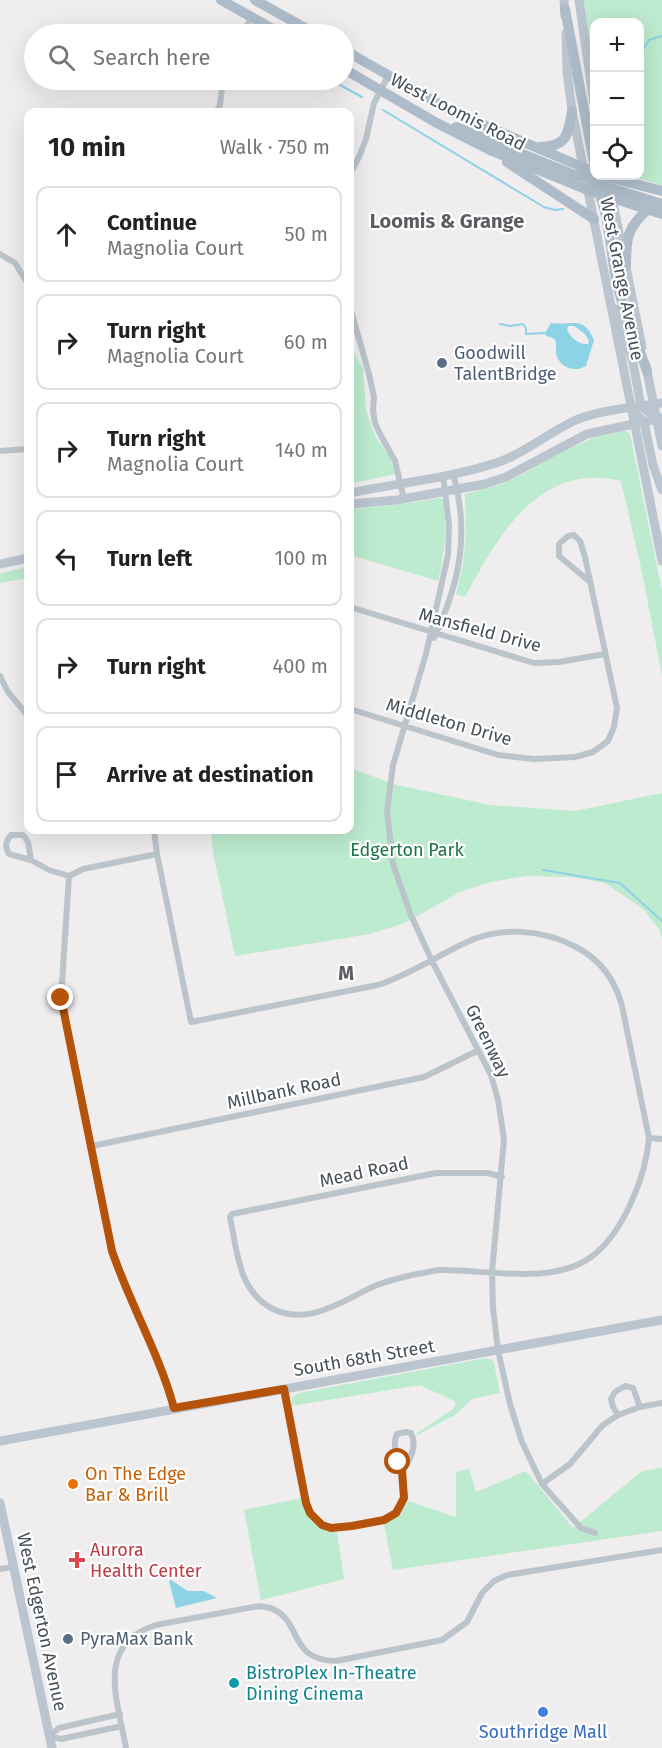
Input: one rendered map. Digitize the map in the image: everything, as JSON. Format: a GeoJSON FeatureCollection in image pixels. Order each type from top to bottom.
{"type":"FeatureCollection","features":[{"type":"Feature","properties":{"kind":"main road"},"geometry":{"type":"LineString","coordinates":[[221,0],[264,24]]}},
{"type":"Feature","properties":{"kind":"main road"},"geometry":{"type":"LineString","coordinates":[[255,0],[298,24]]}},
{"type":"Feature","properties":{"kind":"main road"},"geometry":{"type":"LineString","coordinates":[[564,4],[590,135]]}},
{"type":"Feature","properties":{"kind":"main road","name":"West Loomis Road"},"geometry":{"type":"LineString","coordinates":[[354,56],[453,112],[534,147],[590,175]]}},
{"type":"Feature","properties":{"kind":"main road","name":"West Loomis Road"},"geometry":{"type":"LineString","coordinates":[[354,75],[424,116],[490,150],[590,178]]}},
{"type":"Feature","properties":{"kind":"main road"},"geometry":{"type":"LineString","coordinates":[[534,147],[551,147],[565,140],[572,111]]}},
{"type":"Feature","properties":{"kind":"main road"},"geometry":{"type":"LineString","coordinates":[[424,116],[491,140],[574,175],[590,178]]}},
{"type":"Feature","properties":{"kind":"main road"},"geometry":{"type":"LineString","coordinates":[[490,150],[594,219]]}},
{"type":"Feature","properties":{"kind":"main road"},"geometry":{"type":"LineString","coordinates":[[599,180],[662,204]]}},
{"type":"Feature","properties":{"kind":"main road"},"geometry":{"type":"LineString","coordinates":[[599,180],[618,286],[647,371]]}},
{"type":"Feature","properties":{"kind":"main road","name":"West Loomis Road"},"geometry":{"type":"LineString","coordinates":[[599,180],[662,191]]}},
{"type":"Feature","properties":{"kind":"main road","name":"West Loomis Road"},"geometry":{"type":"LineString","coordinates":[[599,180],[647,210],[662,214]]}},
{"type":"Feature","properties":{"kind":"main road"},"geometry":{"type":"LineString","coordinates":[[626,266],[626,242],[629,231],[634,221],[647,210]]}},
{"type":"Feature","properties":{"kind":"street"},"geometry":{"type":"LineString","coordinates":[[579,0],[590,76]]}},
{"type":"Feature","properties":{"kind":"street","name":"West Grange Avenue"},"geometry":{"type":"LineString","coordinates":[[564,4],[567,71],[572,111],[590,157]]}},
{"type":"Feature","properties":{"kind":"street"},"geometry":{"type":"LineString","coordinates":[[248,24],[252,17]]}},
{"type":"Feature","properties":{"kind":"street"},"geometry":{"type":"LineString","coordinates":[[354,166],[361,152],[374,103],[388,76]]}},
{"type":"Feature","properties":{"kind":"street"},"geometry":{"type":"LineString","coordinates":[[218,108],[222,90]]}},
{"type":"Feature","properties":{"kind":"street","name":"West Grange Avenue"},"geometry":{"type":"LineString","coordinates":[[599,180],[594,219],[662,561]]}},
{"type":"Feature","properties":{"kind":"street","name":"West Grange Avenue"},"geometry":{"type":"LineString","coordinates":[[599,180],[626,266],[650,385],[658,404],[662,446]]}},
{"type":"Feature","properties":{"kind":"street"},"geometry":{"type":"LineString","coordinates":[[0,254],[15,263],[24,278]]}},
{"type":"Feature","properties":{"kind":"street"},"geometry":{"type":"LineString","coordinates":[[605,278],[629,350],[641,406],[659,419]]}},
{"type":"Feature","properties":{"kind":"street"},"geometry":{"type":"LineString","coordinates":[[354,321],[374,397],[375,423],[395,461],[404,499]]}},
{"type":"Feature","properties":{"kind":"street"},"geometry":{"type":"LineString","coordinates":[[650,385],[662,389]]}},
{"type":"Feature","properties":{"kind":"street"},"geometry":{"type":"LineString","coordinates":[[354,492],[478,468],[513,456],[577,420],[600,413],[658,404]]}},
{"type":"Feature","properties":{"kind":"street"},"geometry":{"type":"LineString","coordinates":[[630,408],[644,422],[651,456],[662,490]]}},
{"type":"Feature","properties":{"kind":"street"},"geometry":{"type":"LineString","coordinates":[[354,504],[404,499],[485,484],[506,477],[587,434],[659,419]]}},
{"type":"Feature","properties":{"kind":"street"},"geometry":{"type":"LineString","coordinates":[[0,451],[24,449]]}},
{"type":"Feature","properties":{"kind":"street","name":"Greenway"},"geometry":{"type":"LineString","coordinates":[[453,473],[458,490],[462,522],[461,559],[455,585],[426,654],[393,765],[387,811],[393,864],[410,913],[491,1075],[498,1101],[504,1139],[492,1272],[493,1308],[498,1350],[510,1404],[522,1443],[542,1484],[581,1528],[595,1533]]}},
{"type":"Feature","properties":{"kind":"street","name":"Greenway"},"geometry":{"type":"LineString","coordinates":[[433,634],[449,541],[443,475]]}},
{"type":"Feature","properties":{"kind":"street"},"geometry":{"type":"LineString","coordinates":[[590,582],[559,556],[559,544],[568,536],[574,535],[580,541],[590,582],[605,654]]}},
{"type":"Feature","properties":{"kind":"street"},"geometry":{"type":"LineString","coordinates":[[0,564],[24,559]]}},
{"type":"Feature","properties":{"kind":"street","name":"Mansfield Drive"},"geometry":{"type":"LineString","coordinates":[[354,608],[534,663],[559,662],[605,654]]}},
{"type":"Feature","properties":{"kind":"street","name":"Middleton Drive"},"geometry":{"type":"LineString","coordinates":[[354,710],[498,755],[534,759],[575,757],[593,752],[608,741],[614,727],[616,708],[605,654]]}},
{"type":"Feature","properties":{"kind":"street"},"geometry":{"type":"LineString","coordinates":[[0,676],[8,692],[24,711]]}},
{"type":"Feature","properties":{"kind":"street"},"geometry":{"type":"LineString","coordinates":[[154,834],[190,1022],[399,979],[466,942],[507,931],[549,935],[566,941],[598,962],[610,975],[618,990],[649,1138],[647,1159],[620,1226],[608,1243],[590,1259],[568,1269],[539,1273],[492,1272]]}},
{"type":"Feature","properties":{"kind":"street"},"geometry":{"type":"LineString","coordinates":[[31,860],[28,842],[23,835],[11,835],[6,841],[9,854],[31,860],[49,870],[69,876],[83,869],[157,854]]}},
{"type":"Feature","properties":{"kind":"street"},"geometry":{"type":"LineString","coordinates":[[69,876],[61,998],[112,1251],[165,1376],[174,1408]]}},
{"type":"Feature","properties":{"kind":"street","name":"Millbank Road"},"geometry":{"type":"LineString","coordinates":[[92,1146],[424,1077],[477,1051]]}},
{"type":"Feature","properties":{"kind":"street"},"geometry":{"type":"LineString","coordinates":[[649,1138],[662,1138]]}},
{"type":"Feature","properties":{"kind":"street","name":"Mead Road"},"geometry":{"type":"LineString","coordinates":[[492,1272],[438,1270],[398,1278],[369,1289],[325,1311],[306,1315],[290,1314],[266,1305],[258,1300],[249,1289],[242,1272],[230,1217],[232,1214],[436,1173],[488,1173],[502,1177]]}},
{"type":"Feature","properties":{"kind":"street","name":"South 68th Street"},"geometry":{"type":"LineString","coordinates":[[0,1441],[662,1320]]}},
{"type":"Feature","properties":{"kind":"street"},"geometry":{"type":"LineString","coordinates":[[618,1415],[611,1399],[615,1392],[625,1386],[633,1388],[640,1407]]}},
{"type":"Feature","properties":{"kind":"street"},"geometry":{"type":"LineString","coordinates":[[284,1389],[306,1503],[316,1520],[331,1528],[339,1528],[390,1517],[400,1507],[404,1498],[402,1471],[394,1442],[397,1434],[406,1432],[411,1433],[415,1440],[409,1462],[402,1471]]}},
{"type":"Feature","properties":{"kind":"street"},"geometry":{"type":"LineString","coordinates":[[542,1484],[570,1464],[603,1425],[618,1415],[640,1407],[662,1403]]}},
{"type":"Feature","properties":{"kind":"street","name":"West Edgerton Avenue"},"geometry":{"type":"LineString","coordinates":[[0,1503],[52,1748]]}},
{"type":"Feature","properties":{"kind":"street"},"geometry":{"type":"LineString","coordinates":[[126,1748],[114,1682],[115,1667],[119,1651],[142,1629],[259,1606],[273,1609],[287,1620],[302,1648],[319,1661],[336,1661],[442,1640],[467,1622],[482,1593],[494,1581],[507,1575],[662,1550]]}},
{"type":"Feature","properties":{"kind":"street"},"geometry":{"type":"LineString","coordinates":[[0,1569],[14,1567]]}},
{"type":"Feature","properties":{"kind":"street"},"geometry":{"type":"LineString","coordinates":[[49,1736],[59,1728],[120,1714]]}},
{"type":"Feature","properties":{"kind":"street"},"geometry":{"type":"LineString","coordinates":[[49,1736],[61,1739],[122,1726]]}},
{"type":"Feature","properties":{"kind":"green space"},"geometry":{"type":"Polygon","coordinates":[[[582,0],[662,0],[662,185],[644,180],[644,18],[590,18],[590,55],[582,0]]]}},
{"type":"Feature","properties":{"kind":"green space"},"geometry":{"type":"Polygon","coordinates":[[[354,353],[363,368],[366,410],[375,436],[390,457],[395,474],[354,483],[354,353]]]}},
{"type":"Feature","properties":{"kind":"green space"},"geometry":{"type":"Polygon","coordinates":[[[624,430],[630,434],[662,591],[662,675],[621,481],[592,478],[567,482],[544,493],[507,528],[465,597],[456,594],[463,564],[466,532],[465,494],[502,484],[593,438],[624,430]]]}},
{"type":"Feature","properties":{"kind":"green space"},"geometry":{"type":"Polygon","coordinates":[[[443,499],[445,524],[438,581],[354,556],[354,509],[443,499]]]}},
{"type":"Feature","properties":{"kind":"green space"},"geometry":{"type":"Polygon","coordinates":[[[24,568],[24,579],[0,583],[0,573],[24,568]]]}},
{"type":"Feature","properties":{"kind":"green space","name":"Edgerton Park"},"geometry":{"type":"Polygon","coordinates":[[[354,769],[397,785],[490,805],[575,811],[662,793],[662,938],[659,929],[643,909],[605,883],[572,877],[526,876],[491,882],[460,892],[405,923],[370,934],[235,956],[213,852],[211,834],[354,834],[354,769]]]}},
{"type":"Feature","properties":{"kind":"green space"},"geometry":{"type":"Polygon","coordinates":[[[486,1358],[494,1363],[500,1393],[472,1399],[455,1415],[417,1435],[453,1409],[456,1402],[420,1385],[291,1406],[292,1398],[299,1393],[486,1358]]]}},
{"type":"Feature","properties":{"kind":"green space"},"geometry":{"type":"Polygon","coordinates":[[[662,1468],[662,1531],[393,1570],[384,1524],[400,1515],[408,1501],[456,1517],[456,1472],[469,1469],[476,1492],[526,1471],[573,1528],[642,1471],[662,1468]]]}},
{"type":"Feature","properties":{"kind":"green space"},"geometry":{"type":"Polygon","coordinates":[[[302,1498],[310,1517],[318,1525],[337,1532],[344,1579],[261,1600],[244,1510],[302,1498]]]}},
{"type":"Feature","properties":{"kind":"water"},"geometry":{"type":"Polygon","coordinates":[[[551,323],[577,323],[586,327],[594,340],[586,366],[572,369],[564,366],[556,353],[555,341],[545,333],[551,323]],[[568,326],[567,330],[571,336],[578,342],[588,344],[589,341],[585,334],[574,326],[568,326]]]}},
{"type":"Feature","properties":{"kind":"water"},"geometry":{"type":"Polygon","coordinates":[[[171,1580],[188,1591],[204,1591],[217,1598],[176,1608],[169,1581],[171,1580]]]}},
{"type":"Feature","properties":{"kind":"waterway"},"geometry":{"type":"LineString","coordinates":[[644,48],[649,40],[662,36]]}},
{"type":"Feature","properties":{"kind":"waterway"},"geometry":{"type":"LineString","coordinates":[[349,90],[362,97]]}},
{"type":"Feature","properties":{"kind":"waterway"},"geometry":{"type":"LineString","coordinates":[[383,110],[544,207],[555,210],[563,209]]}},
{"type":"Feature","properties":{"kind":"waterway"},"geometry":{"type":"LineString","coordinates":[[500,324],[510,326],[523,324],[526,334],[545,333]]}},
{"type":"Feature","properties":{"kind":"waterway"},"geometry":{"type":"LineString","coordinates":[[543,870],[620,883],[662,921]]}},
{"type":"Feature","properties":{"kind":"place","name":"Goodwill TalentBridge"},"geometry":{"type":"Point","coordinates":[442,363]}},
{"type":"Feature","properties":{"kind":"place","name":"On The Edge Bar & Brill"},"geometry":{"type":"Point","coordinates":[73,1484]}},
{"type":"Feature","properties":{"kind":"place","name":"Aurora Health Center"},"geometry":{"type":"Point","coordinates":[77,1560]}},
{"type":"Feature","properties":{"kind":"place","name":"PyraMax Bank"},"geometry":{"type":"Point","coordinates":[68,1639]}},
{"type":"Feature","properties":{"kind":"place","name":"BistroPlex In-Theatre Dining Cinema"},"geometry":{"type":"Point","coordinates":[234,1683]}},
{"type":"Feature","properties":{"kind":"place","name":"Southridge Mall"},"geometry":{"type":"Point","coordinates":[543,1712]}},
{"type":"Feature","properties":{"kind":"district","name":"Loomis & Grange"},"geometry":{"type":"Point","coordinates":[447,221]}},
{"type":"Feature","properties":{"kind":"district","name":"M"},"geometry":{"type":"Point","coordinates":[346,973]}},
{"type":"Feature","properties":{"kind":"route"},"geometry":{"type":"LineString","coordinates":[[61,998],[112,1251],[165,1376],[174,1408],[284,1389],[306,1503],[316,1520],[331,1528],[384,1520],[396,1513],[404,1498],[402,1471],[398,1462]]}}]}
